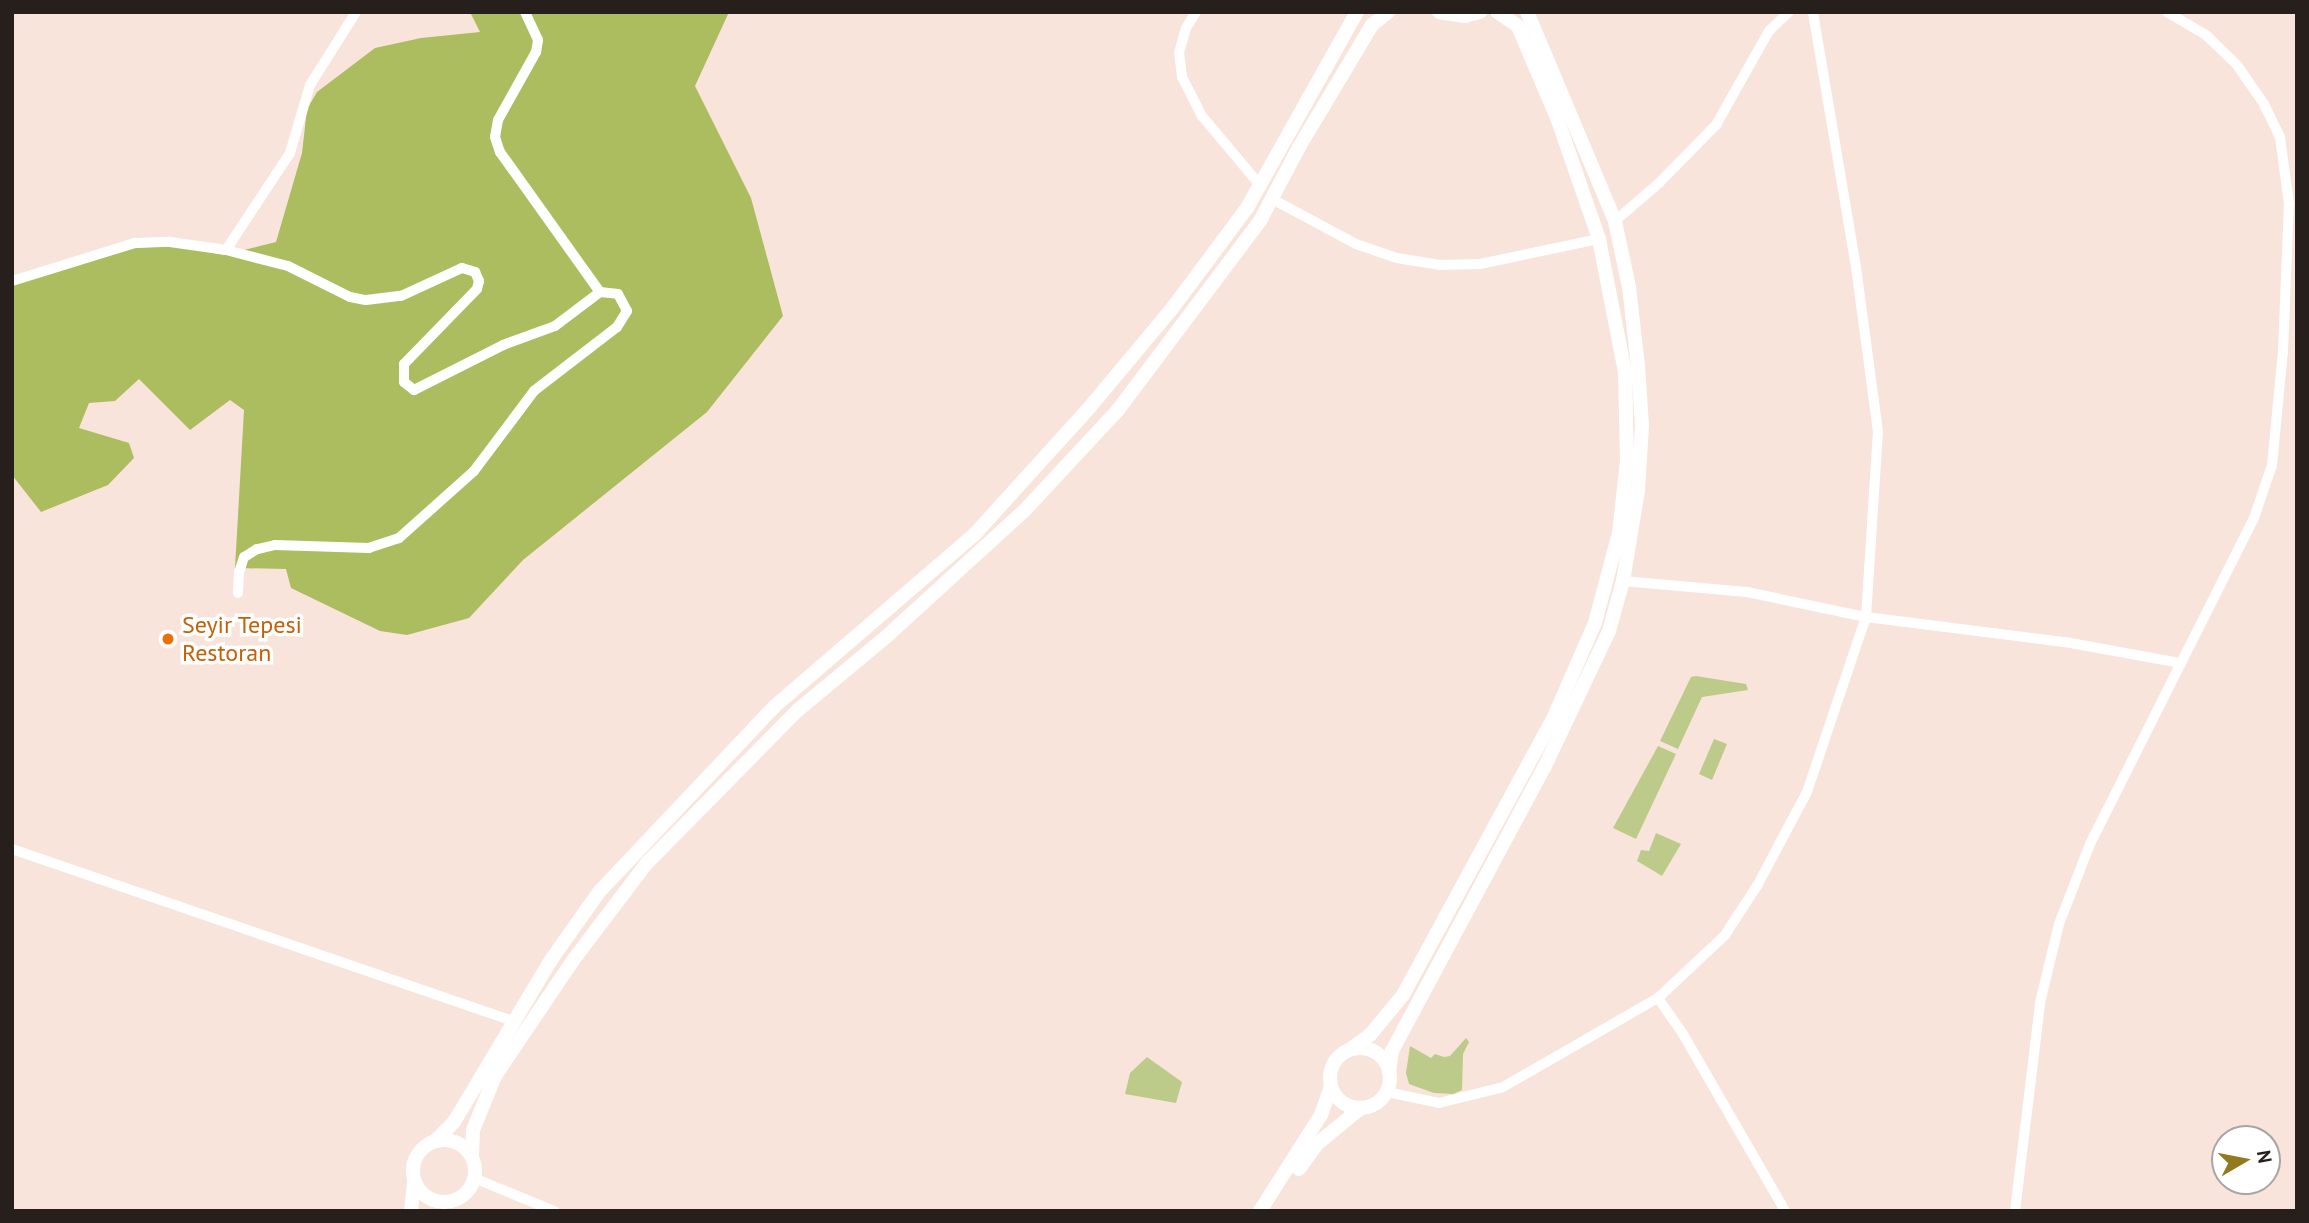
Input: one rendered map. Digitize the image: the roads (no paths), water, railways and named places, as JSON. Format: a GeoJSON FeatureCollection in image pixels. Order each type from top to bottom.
{"type":"FeatureCollection","features":[{"type":"Feature","properties":{"kind":"street"},"geometry":{"type":"LineString","coordinates":[[226,250],[245,217],[290,153],[310,85],[356,12]]}},
{"type":"Feature","properties":{"kind":"street"},"geometry":{"type":"LineString","coordinates":[[525,12],[538,40],[536,52],[498,120],[495,137],[500,152],[600,292]]}},
{"type":"Feature","properties":{"kind":"street"},"geometry":{"type":"LineString","coordinates":[[1196,12],[1186,27],[1179,52],[1182,77],[1202,116],[1260,185]]}},
{"type":"Feature","properties":{"kind":"street"},"geometry":{"type":"LineString","coordinates":[[411,1211],[414,1163],[418,1153],[454,1122],[551,960],[599,892],[775,706],[974,535],[1089,408],[1171,310],[1247,208],[1357,12]]}},
{"type":"Feature","properties":{"kind":"street"},"geometry":{"type":"LineString","coordinates":[[414,1182],[427,1198],[436,1202],[451,1206],[464,1196],[474,1178],[472,1130],[495,1076],[574,959],[647,863],[798,710],[887,636],[1034,500],[1118,410],[1260,221],[1299,147],[1372,25],[1388,12]]}},
{"type":"Feature","properties":{"kind":"street"},"geometry":{"type":"LineString","coordinates":[[1439,12],[1465,16],[1480,12]]}},
{"type":"Feature","properties":{"kind":"street"},"geometry":{"type":"LineString","coordinates":[[1260,1211],[1321,1115],[1331,1086],[1332,1067],[1344,1052],[1370,1035],[1403,995],[1553,719],[1595,623],[1619,533],[1628,460],[1625,372],[1599,239],[1557,118],[1518,26],[1497,12]]}},
{"type":"Feature","properties":{"kind":"street"},"geometry":{"type":"LineString","coordinates":[[1270,1211],[1317,1144],[1361,1108],[1371,1106],[1387,1092],[1392,1051],[1574,707],[1609,631],[1623,581],[1638,490],[1642,426],[1629,287],[1615,221],[1527,12]]}},
{"type":"Feature","properties":{"kind":"street"},"geometry":{"type":"LineString","coordinates":[[1615,221],[1658,184],[1716,125],[1769,31],[1789,12]]}},
{"type":"Feature","properties":{"kind":"street"},"geometry":{"type":"LineString","coordinates":[[1387,1092],[1439,1102],[1503,1087],[1658,998],[1725,935],[1757,886],[1807,792],[1866,617],[1878,432],[1856,267],[1813,12]]}},
{"type":"Feature","properties":{"kind":"street"},"geometry":{"type":"LineString","coordinates":[[2015,1211],[2040,1003],[2059,924],[2090,845],[2254,518],[2272,466],[2282,365],[2289,204],[2280,137],[2264,104],[2237,65],[2206,35],[2167,12]]}},
{"type":"Feature","properties":{"kind":"street"},"geometry":{"type":"LineString","coordinates":[[1272,199],[1356,244],[1397,258],[1440,265],[1480,264],[1599,239]]}},
{"type":"Feature","properties":{"kind":"street"},"geometry":{"type":"LineString","coordinates":[[12,281],[135,243],[170,242],[226,250],[288,266],[351,297],[366,300],[401,296],[462,268],[475,272],[479,281],[477,289],[404,364],[404,383],[414,390],[503,345],[555,326],[600,292],[618,294],[627,311],[617,327],[534,391],[474,471],[399,538],[369,548],[275,545],[257,549],[244,557],[239,572],[238,593]]}},
{"type":"Feature","properties":{"kind":"street"},"geometry":{"type":"LineString","coordinates":[[1623,581],[1747,592],[1866,617],[2065,642],[2181,663]]}},
{"type":"Feature","properties":{"kind":"street"},"geometry":{"type":"LineString","coordinates":[[12,849],[513,1021]]}},
{"type":"Feature","properties":{"kind":"street"},"geometry":{"type":"LineString","coordinates":[[1658,998],[1684,1034],[1785,1211]]}},
{"type":"Feature","properties":{"kind":"street"},"geometry":{"type":"LineString","coordinates":[[1353,1048],[1371,1050],[1379,1055],[1390,1072]]}},
{"type":"Feature","properties":{"kind":"street"},"geometry":{"type":"LineString","coordinates":[[1331,1086],[1342,1102],[1361,1108]]}},
{"type":"Feature","properties":{"kind":"street"},"geometry":{"type":"LineString","coordinates":[[435,1141],[457,1143],[472,1157]]}},
{"type":"Feature","properties":{"kind":"street"},"geometry":{"type":"LineString","coordinates":[[474,1178],[554,1211]]}},
{"type":"Feature","properties":{"kind":"place","name":"Seyir Tepesi Restoran"},"geometry":{"type":"Point","coordinates":[168,639]}}]}
